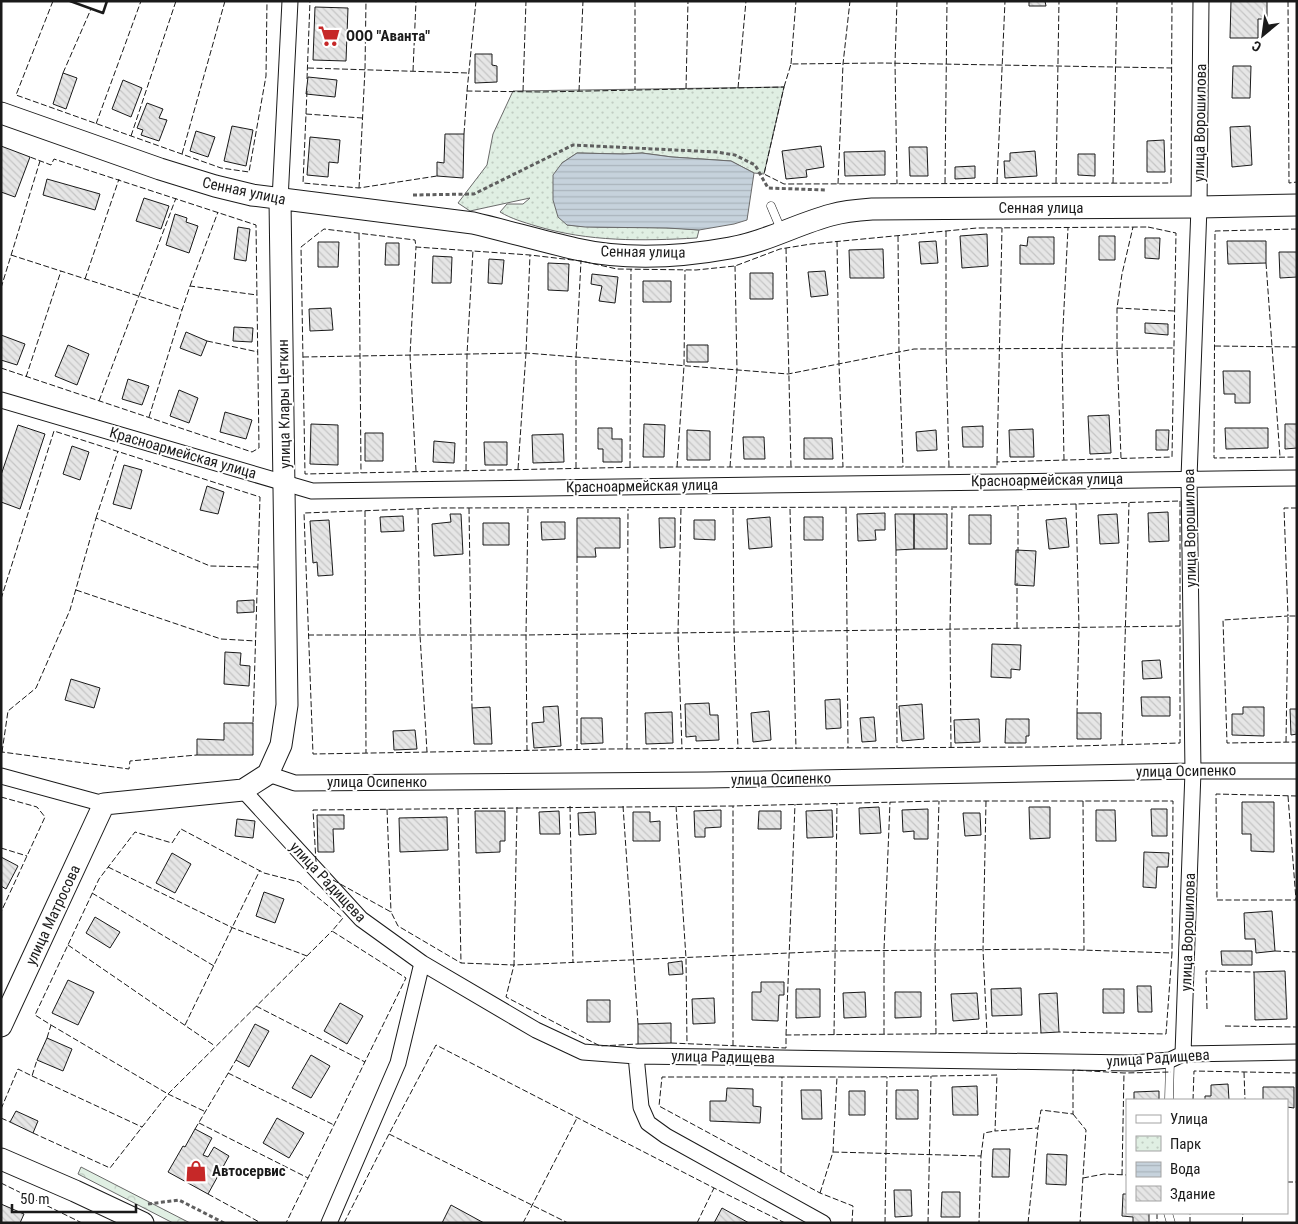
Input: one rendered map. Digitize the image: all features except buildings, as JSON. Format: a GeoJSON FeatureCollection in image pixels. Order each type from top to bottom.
{"type":"FeatureCollection","features":[{"type":"Feature","properties":{"kind":"street","name":"улица Клары Цеткин"},"geometry":{"type":"LineString","coordinates":[[268,774],[281,745],[287,705],[280,200],[290,1]]}},
{"type":"Feature","properties":{"kind":"street","name":"улица Ворошилова"},"geometry":{"type":"LineString","coordinates":[[1177,1057],[1193,771],[1188,478],[1199,207],[1201,1]]}},
{"type":"Feature","properties":{"kind":"street","name":"Сенная улица"},"geometry":{"type":"LineString","coordinates":[[1,113],[187,178],[252,195],[473,223],[578,249],[608,254],[646,255],[702,252],[731,248],[830,215],[851,210],[1297,205]]}},
{"type":"Feature","properties":{"kind":"street","name":"Красноармейская улица"},"geometry":{"type":"LineString","coordinates":[[2,404],[312,491],[1297,478]]}},
{"type":"Feature","properties":{"kind":"street","name":"улица Осипенко"},"geometry":{"type":"LineString","coordinates":[[268,774],[295,782],[305,782],[717,780],[1297,770]]}},
{"type":"Feature","properties":{"kind":"street"},"geometry":{"type":"LineString","coordinates":[[1,776],[104,804],[242,790],[268,774]]}},
{"type":"Feature","properties":{"kind":"street","name":"улица Радищева"},"geometry":{"type":"LineString","coordinates":[[242,790],[361,919],[422,963],[536,1030],[583,1052],[636,1056],[1133,1063],[1177,1057],[1297,1052]]}},
{"type":"Feature","properties":{"kind":"street","name":"улица Матросова"},"geometry":{"type":"LineString","coordinates":[[1,1026],[104,804]]}},
{"type":"Feature","properties":{"kind":"street"},"geometry":{"type":"LineString","coordinates":[[330,1223],[398,1063],[422,963]]}},
{"type":"Feature","properties":{"kind":"street"},"geometry":{"type":"LineString","coordinates":[[636,1056],[641,1107],[648,1123],[666,1136],[823,1223]]}},
{"type":"Feature","properties":{"kind":"street"},"geometry":{"type":"LineString","coordinates":[[1,1159],[75,1190],[143,1223]]}},
{"type":"Feature","properties":{"kind":"lane"},"geometry":{"type":"LineString","coordinates":[[771,206],[782,232]]}},
{"type":"Feature","properties":{"kind":"lane"},"geometry":{"type":"LineString","coordinates":[[1170,1099],[1177,1057]]}},
{"type":"Feature","properties":{"kind":"path"},"geometry":{"type":"LineString","coordinates":[[409,195],[474,194],[572,145],[716,152],[735,155],[754,165],[768,188],[825,190]]}},
{"type":"Feature","properties":{"kind":"green space"},"geometry":{"type":"Polygon","coordinates":[[[784,87],[764,174],[754,173],[731,161],[642,153],[577,153],[562,163],[567,225],[699,230],[697,238],[636,240],[596,238],[536,226],[500,212],[507,204],[523,204],[530,198],[470,211],[458,203],[487,165],[493,134],[513,91],[784,87]]]}},
{"type":"Feature","properties":{"kind":"green space"},"geometry":{"type":"Polygon","coordinates":[[[81,1167],[190,1223],[173,1223],[78,1174],[81,1167]]]}},
{"type":"Feature","properties":{"kind":"water"},"geometry":{"type":"Polygon","coordinates":[[[577,153],[642,153],[731,161],[754,173],[747,220],[699,230],[567,225],[558,217],[553,200],[553,175],[562,163],[577,153]]]}},
{"type":"Feature","properties":{"kind":"fence"},"geometry":{"type":"LineString","coordinates":[[53,1],[16,95],[221,168],[249,172],[266,76],[267,1]]}},
{"type":"Feature","properties":{"kind":"fence"},"geometry":{"type":"LineString","coordinates":[[96,124],[141,1]]}},
{"type":"Feature","properties":{"kind":"fence"},"geometry":{"type":"LineString","coordinates":[[131,136],[176,1]]}},
{"type":"Feature","properties":{"kind":"fence"},"geometry":{"type":"LineString","coordinates":[[182,154],[225,1]]}},
{"type":"Feature","properties":{"kind":"fence"},"geometry":{"type":"LineString","coordinates":[[307,79],[310,1]]}},
{"type":"Feature","properties":{"kind":"fence"},"geometry":{"type":"LineString","coordinates":[[359,188],[365,69],[366,1]]}},
{"type":"Feature","properties":{"kind":"fence"},"geometry":{"type":"LineString","coordinates":[[413,71],[416,1]]}},
{"type":"Feature","properties":{"kind":"fence"},"geometry":{"type":"LineString","coordinates":[[467,91],[476,1]]}},
{"type":"Feature","properties":{"kind":"fence"},"geometry":{"type":"LineString","coordinates":[[523,91],[526,1]]}},
{"type":"Feature","properties":{"kind":"fence"},"geometry":{"type":"LineString","coordinates":[[579,91],[583,1]]}},
{"type":"Feature","properties":{"kind":"fence"},"geometry":{"type":"LineString","coordinates":[[635,1],[635,90]]}},
{"type":"Feature","properties":{"kind":"fence"},"geometry":{"type":"LineString","coordinates":[[686,89],[688,1]]}},
{"type":"Feature","properties":{"kind":"fence"},"geometry":{"type":"LineString","coordinates":[[738,88],[746,1]]}},
{"type":"Feature","properties":{"kind":"fence"},"geometry":{"type":"LineString","coordinates":[[791,64],[796,1]]}},
{"type":"Feature","properties":{"kind":"fence"},"geometry":{"type":"LineString","coordinates":[[838,184],[843,64],[850,1]]}},
{"type":"Feature","properties":{"kind":"fence"},"geometry":{"type":"LineString","coordinates":[[897,1],[895,63],[897,184]]}},
{"type":"Feature","properties":{"kind":"fence"},"geometry":{"type":"LineString","coordinates":[[945,183],[947,1]]}},
{"type":"Feature","properties":{"kind":"fence"},"geometry":{"type":"LineString","coordinates":[[997,183],[1005,1]]}},
{"type":"Feature","properties":{"kind":"fence"},"geometry":{"type":"LineString","coordinates":[[1056,183],[1059,1]]}},
{"type":"Feature","properties":{"kind":"fence"},"geometry":{"type":"LineString","coordinates":[[1113,183],[1117,1]]}},
{"type":"Feature","properties":{"kind":"fence"},"geometry":{"type":"LineString","coordinates":[[464,134],[467,91],[542,92],[784,87],[764,174],[784,184],[1171,183],[1172,1]]}},
{"type":"Feature","properties":{"kind":"fence"},"geometry":{"type":"LineString","coordinates":[[1288,1],[1289,183],[1297,182]]}},
{"type":"Feature","properties":{"kind":"fence"},"geometry":{"type":"LineString","coordinates":[[63,73],[91,9]]}},
{"type":"Feature","properties":{"kind":"fence"},"geometry":{"type":"LineString","coordinates":[[784,87],[791,64],[882,63],[1172,68]]}},
{"type":"Feature","properties":{"kind":"fence"},"geometry":{"type":"LineString","coordinates":[[308,68],[468,73]]}},
{"type":"Feature","properties":{"kind":"fence"},"geometry":{"type":"LineString","coordinates":[[307,91],[303,183],[359,188],[437,176]]}},
{"type":"Feature","properties":{"kind":"fence"},"geometry":{"type":"LineString","coordinates":[[306,114],[362,118]]}},
{"type":"Feature","properties":{"kind":"fence"},"geometry":{"type":"LineString","coordinates":[[1,368],[252,452],[259,448],[256,225],[54,159],[51,165],[30,157]]}},
{"type":"Feature","properties":{"kind":"fence"},"geometry":{"type":"LineString","coordinates":[[1,288],[40,161]]}},
{"type":"Feature","properties":{"kind":"fence"},"geometry":{"type":"LineString","coordinates":[[85,279],[119,179]]}},
{"type":"Feature","properties":{"kind":"fence"},"geometry":{"type":"LineString","coordinates":[[99,401],[176,198]]}},
{"type":"Feature","properties":{"kind":"fence"},"geometry":{"type":"LineString","coordinates":[[190,286],[218,212]]}},
{"type":"Feature","properties":{"kind":"fence"},"geometry":{"type":"LineString","coordinates":[[1121,458],[1117,308],[1122,274],[1133,227]]}},
{"type":"Feature","properties":{"kind":"fence"},"geometry":{"type":"LineString","coordinates":[[1148,227],[1176,233],[1172,457],[997,462],[997,467],[645,467],[305,474],[301,247],[324,229],[415,240],[416,247],[530,255],[581,261],[617,269],[696,270],[735,266],[780,249],[811,244],[977,228],[1148,227]]}},
{"type":"Feature","properties":{"kind":"fence"},"geometry":{"type":"LineString","coordinates":[[997,462],[1002,228]]}},
{"type":"Feature","properties":{"kind":"fence"},"geometry":{"type":"LineString","coordinates":[[1064,460],[1062,348],[1068,228]]}},
{"type":"Feature","properties":{"kind":"fence"},"geometry":{"type":"LineString","coordinates":[[1297,229],[1215,231],[1214,458],[1297,457]]}},
{"type":"Feature","properties":{"kind":"fence"},"geometry":{"type":"LineString","coordinates":[[946,231],[949,467]]}},
{"type":"Feature","properties":{"kind":"fence"},"geometry":{"type":"LineString","coordinates":[[359,234],[361,473]]}},
{"type":"Feature","properties":{"kind":"fence"},"geometry":{"type":"LineString","coordinates":[[898,236],[899,352],[903,467]]}},
{"type":"Feature","properties":{"kind":"fence"},"geometry":{"type":"LineString","coordinates":[[837,241],[843,467]]}},
{"type":"Feature","properties":{"kind":"fence"},"geometry":{"type":"LineString","coordinates":[[416,247],[410,355],[416,471]]}},
{"type":"Feature","properties":{"kind":"fence"},"geometry":{"type":"LineString","coordinates":[[786,248],[791,467]]}},
{"type":"Feature","properties":{"kind":"fence"},"geometry":{"type":"LineString","coordinates":[[466,470],[467,354],[473,250]]}},
{"type":"Feature","properties":{"kind":"fence"},"geometry":{"type":"LineString","coordinates":[[11,255],[182,310],[190,286],[257,295]]}},
{"type":"Feature","properties":{"kind":"fence"},"geometry":{"type":"LineString","coordinates":[[518,469],[530,255]]}},
{"type":"Feature","properties":{"kind":"fence"},"geometry":{"type":"LineString","coordinates":[[576,468],[576,357],[581,261]]}},
{"type":"Feature","properties":{"kind":"fence"},"geometry":{"type":"LineString","coordinates":[[1266,263],[1280,457]]}},
{"type":"Feature","properties":{"kind":"fence"},"geometry":{"type":"LineString","coordinates":[[730,467],[737,370],[735,266]]}},
{"type":"Feature","properties":{"kind":"fence"},"geometry":{"type":"LineString","coordinates":[[630,467],[631,269]]}},
{"type":"Feature","properties":{"kind":"fence"},"geometry":{"type":"LineString","coordinates":[[677,467],[684,366],[685,270]]}},
{"type":"Feature","properties":{"kind":"fence"},"geometry":{"type":"LineString","coordinates":[[26,377],[61,271]]}},
{"type":"Feature","properties":{"kind":"fence"},"geometry":{"type":"LineString","coordinates":[[1117,308],[1174,311]]}},
{"type":"Feature","properties":{"kind":"fence"},"geometry":{"type":"LineString","coordinates":[[149,417],[182,310]]}},
{"type":"Feature","properties":{"kind":"fence"},"geometry":{"type":"LineString","coordinates":[[207,341],[258,352]]}},
{"type":"Feature","properties":{"kind":"fence"},"geometry":{"type":"LineString","coordinates":[[1215,346],[1297,347]]}},
{"type":"Feature","properties":{"kind":"fence"},"geometry":{"type":"LineString","coordinates":[[303,357],[526,353],[788,374],[914,349],[1173,348]]}},
{"type":"Feature","properties":{"kind":"fence"},"geometry":{"type":"LineString","coordinates":[[1,599],[54,431],[260,497],[253,723]]}},
{"type":"Feature","properties":{"kind":"fence"},"geometry":{"type":"LineString","coordinates":[[96,518],[118,451]]}},
{"type":"Feature","properties":{"kind":"fence"},"geometry":{"type":"LineString","coordinates":[[1180,501],[1180,743],[1043,747],[608,749],[313,754],[304,513],[438,508],[973,507],[1180,501]]}},
{"type":"Feature","properties":{"kind":"fence"},"geometry":{"type":"LineString","coordinates":[[1122,745],[1129,503]]}},
{"type":"Feature","properties":{"kind":"fence"},"geometry":{"type":"LineString","coordinates":[[1076,504],[1079,627],[1077,713]]}},
{"type":"Feature","properties":{"kind":"fence"},"geometry":{"type":"LineString","coordinates":[[1018,506],[1018,553]]}},
{"type":"Feature","properties":{"kind":"fence"},"geometry":{"type":"LineString","coordinates":[[469,508],[472,708]]}},
{"type":"Feature","properties":{"kind":"fence"},"geometry":{"type":"LineString","coordinates":[[846,508],[848,748]]}},
{"type":"Feature","properties":{"kind":"fence"},"geometry":{"type":"LineString","coordinates":[[951,748],[952,508]]}},
{"type":"Feature","properties":{"kind":"fence"},"geometry":{"type":"LineString","coordinates":[[1297,508],[1284,508],[1288,616],[1223,620],[1227,743],[1297,742]]}},
{"type":"Feature","properties":{"kind":"fence"},"geometry":{"type":"LineString","coordinates":[[418,509],[420,635],[427,752]]}},
{"type":"Feature","properties":{"kind":"fence"},"geometry":{"type":"LineString","coordinates":[[527,751],[528,509]]}},
{"type":"Feature","properties":{"kind":"fence"},"geometry":{"type":"LineString","coordinates":[[627,749],[628,509]]}},
{"type":"Feature","properties":{"kind":"fence"},"geometry":{"type":"LineString","coordinates":[[681,509],[678,633],[682,749]]}},
{"type":"Feature","properties":{"kind":"fence"},"geometry":{"type":"LineString","coordinates":[[733,509],[734,632],[738,749]]}},
{"type":"Feature","properties":{"kind":"fence"},"geometry":{"type":"LineString","coordinates":[[790,509],[796,749]]}},
{"type":"Feature","properties":{"kind":"fence"},"geometry":{"type":"LineString","coordinates":[[365,511],[366,753]]}},
{"type":"Feature","properties":{"kind":"fence"},"geometry":{"type":"LineString","coordinates":[[2,752],[8,711],[36,688],[70,610],[96,518],[210,566],[258,567]]}},
{"type":"Feature","properties":{"kind":"fence"},"geometry":{"type":"LineString","coordinates":[[896,550],[897,748]]}},
{"type":"Feature","properties":{"kind":"fence"},"geometry":{"type":"LineString","coordinates":[[577,557],[577,750]]}},
{"type":"Feature","properties":{"kind":"fence"},"geometry":{"type":"LineString","coordinates":[[1017,583],[1017,628]]}},
{"type":"Feature","properties":{"kind":"fence"},"geometry":{"type":"LineString","coordinates":[[76,590],[221,639],[256,641]]}},
{"type":"Feature","properties":{"kind":"fence"},"geometry":{"type":"LineString","coordinates":[[1286,742],[1288,616],[1297,616]]}},
{"type":"Feature","properties":{"kind":"fence"},"geometry":{"type":"LineString","coordinates":[[308,635],[526,635],[1180,626]]}},
{"type":"Feature","properties":{"kind":"fence"},"geometry":{"type":"LineString","coordinates":[[1,755],[2,752],[129,769],[130,761],[197,755]]}},
{"type":"Feature","properties":{"kind":"fence"},"geometry":{"type":"LineString","coordinates":[[1297,796],[1216,794],[1217,900],[1297,900]]}},
{"type":"Feature","properties":{"kind":"fence"},"geometry":{"type":"LineString","coordinates":[[1288,796],[1296,900]]}},
{"type":"Feature","properties":{"kind":"fence"},"geometry":{"type":"LineString","coordinates":[[1,797],[37,807],[45,817],[1,912]]}},
{"type":"Feature","properties":{"kind":"fence"},"geometry":{"type":"LineString","coordinates":[[316,862],[313,810],[733,806],[939,801],[1173,801],[1172,953]]}},
{"type":"Feature","properties":{"kind":"fence"},"geometry":{"type":"LineString","coordinates":[[936,1034],[935,950],[939,801]]}},
{"type":"Feature","properties":{"kind":"fence"},"geometry":{"type":"LineString","coordinates":[[986,801],[983,950],[987,1034]]}},
{"type":"Feature","properties":{"kind":"fence"},"geometry":{"type":"LineString","coordinates":[[1083,801],[1084,950]]}},
{"type":"Feature","properties":{"kind":"fence"},"geometry":{"type":"LineString","coordinates":[[884,1034],[884,950],[890,802]]}},
{"type":"Feature","properties":{"kind":"fence"},"geometry":{"type":"LineString","coordinates":[[834,1035],[837,803]]}},
{"type":"Feature","properties":{"kind":"fence"},"geometry":{"type":"LineString","coordinates":[[786,1035],[795,804]]}},
{"type":"Feature","properties":{"kind":"fence"},"geometry":{"type":"LineString","coordinates":[[570,806],[573,963]]}},
{"type":"Feature","properties":{"kind":"fence"},"geometry":{"type":"LineString","coordinates":[[623,806],[638,1024]]}},
{"type":"Feature","properties":{"kind":"fence"},"geometry":{"type":"LineString","coordinates":[[676,806],[686,958],[687,1044]]}},
{"type":"Feature","properties":{"kind":"fence"},"geometry":{"type":"LineString","coordinates":[[733,806],[733,1046]]}},
{"type":"Feature","properties":{"kind":"fence"},"geometry":{"type":"LineString","coordinates":[[517,807],[514,965],[835,951],[1051,949],[1172,953],[1166,1034],[1059,1032]]}},
{"type":"Feature","properties":{"kind":"fence"},"geometry":{"type":"LineString","coordinates":[[387,809],[391,912]]}},
{"type":"Feature","properties":{"kind":"fence"},"geometry":{"type":"LineString","coordinates":[[458,809],[461,963]]}},
{"type":"Feature","properties":{"kind":"fence"},"geometry":{"type":"LineString","coordinates":[[47,1038],[51,1025],[35,1015],[99,879],[135,832],[172,843],[181,829],[264,873],[299,882],[343,918],[332,931],[406,978],[286,1223]]}},
{"type":"Feature","properties":{"kind":"fence"},"geometry":{"type":"LineString","coordinates":[[1,848],[27,856]]}},
{"type":"Feature","properties":{"kind":"fence"},"geometry":{"type":"LineString","coordinates":[[108,867],[233,928],[307,956]]}},
{"type":"Feature","properties":{"kind":"fence"},"geometry":{"type":"LineString","coordinates":[[185,1025],[260,870]]}},
{"type":"Feature","properties":{"kind":"fence"},"geometry":{"type":"LineString","coordinates":[[333,880],[391,912],[398,926],[461,963],[514,965],[506,997],[600,1046],[638,1044]]}},
{"type":"Feature","properties":{"kind":"fence"},"geometry":{"type":"LineString","coordinates":[[92,893],[214,966]]}},
{"type":"Feature","properties":{"kind":"fence"},"geometry":{"type":"LineString","coordinates":[[51,1025],[168,1094],[332,931]]}},
{"type":"Feature","properties":{"kind":"fence"},"geometry":{"type":"LineString","coordinates":[[68,945],[215,1046]]}},
{"type":"Feature","properties":{"kind":"fence"},"geometry":{"type":"LineString","coordinates":[[1275,951],[1297,952]]}},
{"type":"Feature","properties":{"kind":"fence"},"geometry":{"type":"LineString","coordinates":[[1207,1009],[1206,971],[1254,972]]}},
{"type":"Feature","properties":{"kind":"fence"},"geometry":{"type":"LineString","coordinates":[[256,1006],[365,1062]]}},
{"type":"Feature","properties":{"kind":"fence"},"geometry":{"type":"LineString","coordinates":[[1225,1026],[1297,1027]]}},
{"type":"Feature","properties":{"kind":"fence"},"geometry":{"type":"LineString","coordinates":[[671,1043],[786,1048],[786,1035],[1041,1033]]}},
{"type":"Feature","properties":{"kind":"fence"},"geometry":{"type":"LineString","coordinates":[[344,1223],[436,1045],[785,1223]]}},
{"type":"Feature","properties":{"kind":"fence"},"geometry":{"type":"LineString","coordinates":[[1,1109],[18,1069],[32,1076],[37,1060]]}},
{"type":"Feature","properties":{"kind":"fence"},"geometry":{"type":"LineString","coordinates":[[195,1129],[236,1060]]}},
{"type":"Feature","properties":{"kind":"fence"},"geometry":{"type":"LineString","coordinates":[[854,1223],[852,1222],[853,1206],[820,1193],[659,1106],[662,1077],[997,1075],[995,1131],[1038,1128],[1041,1110],[1073,1114],[1073,1070],[1124,1073],[1171,1072]]}},
{"type":"Feature","properties":{"kind":"fence"},"geometry":{"type":"LineString","coordinates":[[1193,1099],[1194,1071],[1297,1073]]}},
{"type":"Feature","properties":{"kind":"fence"},"geometry":{"type":"LineString","coordinates":[[1244,1072],[1245,1099]]}},
{"type":"Feature","properties":{"kind":"fence"},"geometry":{"type":"LineString","coordinates":[[228,1073],[334,1125]]}},
{"type":"Feature","properties":{"kind":"fence"},"geometry":{"type":"LineString","coordinates":[[1122,1175],[1124,1073]]}},
{"type":"Feature","properties":{"kind":"fence"},"geometry":{"type":"LineString","coordinates":[[32,1076],[142,1127]]}},
{"type":"Feature","properties":{"kind":"fence"},"geometry":{"type":"LineString","coordinates":[[928,1223],[931,1076]]}},
{"type":"Feature","properties":{"kind":"fence"},"geometry":{"type":"LineString","coordinates":[[781,1172],[782,1077]]}},
{"type":"Feature","properties":{"kind":"fence"},"geometry":{"type":"LineString","coordinates":[[820,1193],[833,1152],[837,1077]]}},
{"type":"Feature","properties":{"kind":"fence"},"geometry":{"type":"LineString","coordinates":[[885,1223],[887,1077]]}},
{"type":"Feature","properties":{"kind":"fence"},"geometry":{"type":"LineString","coordinates":[[33,1133],[110,1168],[168,1094],[206,1112]]}},
{"type":"Feature","properties":{"kind":"fence"},"geometry":{"type":"LineString","coordinates":[[1073,1114],[1086,1130],[1080,1223]]}},
{"type":"Feature","properties":{"kind":"fence"},"geometry":{"type":"LineString","coordinates":[[1,1118],[10,1122]]}},
{"type":"Feature","properties":{"kind":"fence"},"geometry":{"type":"LineString","coordinates":[[523,1223],[577,1118]]}},
{"type":"Feature","properties":{"kind":"fence"},"geometry":{"type":"LineString","coordinates":[[199,1123],[308,1178]]}},
{"type":"Feature","properties":{"kind":"fence"},"geometry":{"type":"LineString","coordinates":[[1028,1223],[1038,1128]]}},
{"type":"Feature","properties":{"kind":"fence"},"geometry":{"type":"LineString","coordinates":[[981,1156],[984,1133],[995,1131]]}},
{"type":"Feature","properties":{"kind":"fence"},"geometry":{"type":"LineString","coordinates":[[389,1134],[568,1223]]}},
{"type":"Feature","properties":{"kind":"fence"},"geometry":{"type":"LineString","coordinates":[[833,1152],[981,1156],[979,1223]]}},
{"type":"Feature","properties":{"kind":"fence"},"geometry":{"type":"LineString","coordinates":[[1083,1178],[1104,1174],[1126,1175]]}},
{"type":"Feature","properties":{"kind":"fence"},"geometry":{"type":"LineString","coordinates":[[1288,1182],[1297,1182]]}},
{"type":"Feature","properties":{"kind":"fence"},"geometry":{"type":"LineString","coordinates":[[1,1183],[82,1223]]}},
{"type":"Feature","properties":{"kind":"fence"},"geometry":{"type":"LineString","coordinates":[[697,1223],[714,1188]]}},
{"type":"Feature","properties":{"kind":"fence"},"geometry":{"type":"LineString","coordinates":[[208,1194],[261,1223]]}},
{"type":"Feature","properties":{"kind":"fence"},"geometry":{"type":"LineString","coordinates":[[1157,1214],[1157,1223]]}},
{"type":"Feature","properties":{"kind":"fence"},"geometry":{"type":"LineString","coordinates":[[1190,1214],[1190,1223]]}},
{"type":"Feature","properties":{"kind":"fence"},"geometry":{"type":"LineString","coordinates":[[1242,1223],[1243,1214]]}},
{"type":"Feature","properties":{"kind":"wall"},"geometry":{"type":"LineString","coordinates":[[70,1],[103,13],[107,1]]}},
{"type":"Feature","properties":{"kind":"place","name":"ООО \"Аванта\""},"geometry":{"type":"Point","coordinates":[329,36]}},
{"type":"Feature","properties":{"kind":"place","name":"Автосервис"},"geometry":{"type":"Point","coordinates":[196,1171]}}]}
